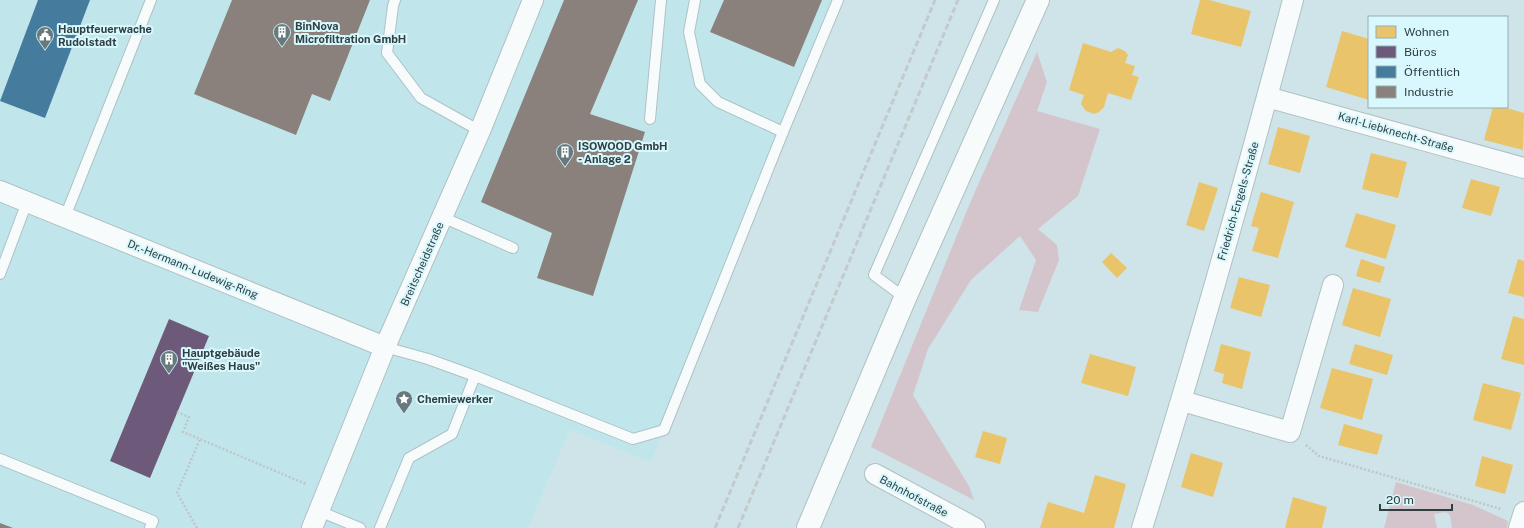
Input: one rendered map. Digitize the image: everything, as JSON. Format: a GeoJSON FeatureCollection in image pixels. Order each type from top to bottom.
{"type":"FeatureCollection","features":[{"type":"Feature","properties":{"kind":"main road"},"geometry":{"type":"LineString","coordinates":[[808,528],[905,298],[1038,0]]}},
{"type":"Feature","properties":{"kind":"street","name":"Breitscheidstraße"},"geometry":{"type":"LineString","coordinates":[[315,519],[385,347],[480,131],[533,0]]}},
{"type":"Feature","properties":{"kind":"street","name":"Friedrich-Engels-Straße"},"geometry":{"type":"LineString","coordinates":[[1142,528],[1182,401],[1293,0]]}},
{"type":"Feature","properties":{"kind":"street","name":"Karl-Liebknecht-Straße"},"geometry":{"type":"LineString","coordinates":[[1267,97],[1524,168]]}},
{"type":"Feature","properties":{"kind":"street","name":"Dr.-Hermann-Ludewig-Ring"},"geometry":{"type":"LineString","coordinates":[[0,191],[385,347]]}},
{"type":"Feature","properties":{"kind":"street"},"geometry":{"type":"LineString","coordinates":[[1182,401],[1290,432],[1333,285]]}},
{"type":"Feature","properties":{"kind":"street","name":"Bahnhofstraße"},"geometry":{"type":"LineString","coordinates":[[875,474],[975,528]]}},
{"type":"Feature","properties":{"kind":"lane"},"geometry":{"type":"LineString","coordinates":[[65,218],[151,0]]}},
{"type":"Feature","properties":{"kind":"lane"},"geometry":{"type":"LineString","coordinates":[[395,0],[387,53],[421,98],[480,131]]}},
{"type":"Feature","properties":{"kind":"lane"},"geometry":{"type":"LineString","coordinates":[[650,118],[661,0]]}},
{"type":"Feature","properties":{"kind":"lane"},"geometry":{"type":"LineString","coordinates":[[695,0],[689,32],[700,84],[718,102],[783,132]]}},
{"type":"Feature","properties":{"kind":"lane"},"geometry":{"type":"LineString","coordinates":[[385,347],[428,359],[475,376],[633,439],[664,430],[783,132],[838,0]]}},
{"type":"Feature","properties":{"kind":"lane"},"geometry":{"type":"LineString","coordinates":[[905,298],[874,275],[994,0]]}},
{"type":"Feature","properties":{"kind":"lane"},"geometry":{"type":"LineString","coordinates":[[0,274],[27,202]]}},
{"type":"Feature","properties":{"kind":"lane"},"geometry":{"type":"LineString","coordinates":[[442,217],[513,248]]}},
{"type":"Feature","properties":{"kind":"lane"},"geometry":{"type":"LineString","coordinates":[[380,528],[409,458],[452,434],[475,376]]}},
{"type":"Feature","properties":{"kind":"lane"},"geometry":{"type":"LineString","coordinates":[[0,459],[153,521],[150,528]]}},
{"type":"Feature","properties":{"kind":"lane"},"geometry":{"type":"LineString","coordinates":[[315,519],[360,528]]}},
{"type":"Feature","properties":{"kind":"path"},"geometry":{"type":"LineString","coordinates":[[177,412],[189,417],[183,432],[326,492]]}},
{"type":"Feature","properties":{"kind":"path"},"geometry":{"type":"LineString","coordinates":[[1290,432],[1319,456],[1522,518]]}},
{"type":"Feature","properties":{"kind":"path"},"geometry":{"type":"LineString","coordinates":[[197,528],[177,493],[200,439]]}},
{"type":"Feature","properties":{"kind":"shaded area"},"geometry":{"type":"Polygon","coordinates":[[[0,0],[842,0],[651,462],[570,430],[528,528],[0,528],[0,0]]]}},
{"type":"Feature","properties":{"kind":"shaded area"},"geometry":{"type":"Polygon","coordinates":[[[1037,52],[1047,82],[1037,111],[1100,129],[1078,196],[1038,229],[1057,245],[1059,260],[1038,312],[1019,310],[1036,260],[1020,236],[971,280],[928,349],[913,395],[969,486],[974,500],[871,447],[970,203],[1037,52]]]}},
{"type":"Feature","properties":{"kind":"shaded area"},"geometry":{"type":"Polygon","coordinates":[[[1396,482],[1473,505],[1508,521],[1507,528],[1452,528],[1450,515],[1446,512],[1434,514],[1437,528],[1384,528],[1396,482]]]}},
{"type":"Feature","properties":{"kind":"building: Wohnen"},"geometry":{"type":"Polygon","coordinates":[[[1200,0],[1209,0],[1251,11],[1241,47],[1191,34],[1200,0]]]}},
{"type":"Feature","properties":{"kind":"building: Wohnen"},"geometry":{"type":"Polygon","coordinates":[[[1342,31],[1368,39],[1368,100],[1326,87],[1342,31]]]}},
{"type":"Feature","properties":{"kind":"building: Wohnen"},"geometry":{"type":"Polygon","coordinates":[[[1083,43],[1111,52],[1118,48],[1125,51],[1128,55],[1125,63],[1135,66],[1132,75],[1139,77],[1131,100],[1108,93],[1104,107],[1099,112],[1094,114],[1086,111],[1081,104],[1084,95],[1069,90],[1083,43]]]}},
{"type":"Feature","properties":{"kind":"building: Wohnen"},"geometry":{"type":"Polygon","coordinates":[[[1493,108],[1506,108],[1524,113],[1523,150],[1484,140],[1493,108]]]}},
{"type":"Feature","properties":{"kind":"building: Wohnen"},"geometry":{"type":"Polygon","coordinates":[[[1278,127],[1310,136],[1300,173],[1268,164],[1278,127]]]}},
{"type":"Feature","properties":{"kind":"building: Wohnen"},"geometry":{"type":"Polygon","coordinates":[[[1371,153],[1407,162],[1398,198],[1362,189],[1371,153]]]}},
{"type":"Feature","properties":{"kind":"building: Wohnen"},"geometry":{"type":"Polygon","coordinates":[[[1471,179],[1500,187],[1491,216],[1462,208],[1471,179]]]}},
{"type":"Feature","properties":{"kind":"building: Wohnen"},"geometry":{"type":"Polygon","coordinates":[[[1199,182],[1218,188],[1204,231],[1186,225],[1199,182]]]}},
{"type":"Feature","properties":{"kind":"building: Wohnen"},"geometry":{"type":"Polygon","coordinates":[[[1261,192],[1294,202],[1278,258],[1252,251],[1259,228],[1251,226],[1261,192]]]}},
{"type":"Feature","properties":{"kind":"building: Wohnen"},"geometry":{"type":"Polygon","coordinates":[[[1356,213],[1396,225],[1386,259],[1345,247],[1356,213]]]}},
{"type":"Feature","properties":{"kind":"building: Wohnen"},"geometry":{"type":"Polygon","coordinates":[[[1111,253],[1127,268],[1117,278],[1102,262],[1111,253]]]}},
{"type":"Feature","properties":{"kind":"building: Wohnen"},"geometry":{"type":"Polygon","coordinates":[[[1361,259],[1385,267],[1380,283],[1356,276],[1361,259]]]}},
{"type":"Feature","properties":{"kind":"building: Wohnen"},"geometry":{"type":"Polygon","coordinates":[[[1518,259],[1524,261],[1524,297],[1508,293],[1518,259]]]}},
{"type":"Feature","properties":{"kind":"building: Wohnen"},"geometry":{"type":"Polygon","coordinates":[[[1239,277],[1270,285],[1261,317],[1230,308],[1239,277]]]}},
{"type":"Feature","properties":{"kind":"building: Wohnen"},"geometry":{"type":"Polygon","coordinates":[[[1353,288],[1391,299],[1380,337],[1342,325],[1353,288]]]}},
{"type":"Feature","properties":{"kind":"building: Wohnen"},"geometry":{"type":"Polygon","coordinates":[[[1513,316],[1524,319],[1524,365],[1501,359],[1513,316]]]}},
{"type":"Feature","properties":{"kind":"building: Wohnen"},"geometry":{"type":"Polygon","coordinates":[[[1221,344],[1251,352],[1242,389],[1222,383],[1224,374],[1214,371],[1221,344]]]}},
{"type":"Feature","properties":{"kind":"building: Wohnen"},"geometry":{"type":"Polygon","coordinates":[[[1355,344],[1393,355],[1387,375],[1349,364],[1355,344]]]}},
{"type":"Feature","properties":{"kind":"building: Wohnen"},"geometry":{"type":"Polygon","coordinates":[[[1090,354],[1136,367],[1128,396],[1081,383],[1090,354]]]}},
{"type":"Feature","properties":{"kind":"building: Wohnen"},"geometry":{"type":"Polygon","coordinates":[[[1332,368],[1373,379],[1362,420],[1320,408],[1332,368]]]}},
{"type":"Feature","properties":{"kind":"building: Wohnen"},"geometry":{"type":"Polygon","coordinates":[[[1483,383],[1521,393],[1511,430],[1473,420],[1483,383]]]}},
{"type":"Feature","properties":{"kind":"building: Wohnen"},"geometry":{"type":"Polygon","coordinates":[[[1344,424],[1383,435],[1377,455],[1338,445],[1344,424]]]}},
{"type":"Feature","properties":{"kind":"building: Wohnen"},"geometry":{"type":"Polygon","coordinates":[[[983,431],[1007,438],[1000,464],[975,457],[983,431]]]}},
{"type":"Feature","properties":{"kind":"building: Wohnen"},"geometry":{"type":"Polygon","coordinates":[[[1191,453],[1223,463],[1213,497],[1181,487],[1191,453]]]}},
{"type":"Feature","properties":{"kind":"building: Wohnen"},"geometry":{"type":"Polygon","coordinates":[[[1482,456],[1513,465],[1505,494],[1475,486],[1482,456]]]}},
{"type":"Feature","properties":{"kind":"building: Wohnen"},"geometry":{"type":"Polygon","coordinates":[[[1095,475],[1126,484],[1114,528],[1040,528],[1048,502],[1084,513],[1095,475]]]}},
{"type":"Feature","properties":{"kind":"building: Wohnen"},"geometry":{"type":"Polygon","coordinates":[[[1293,497],[1327,507],[1322,528],[1285,528],[1293,497]]]}},
{"type":"Feature","properties":{"kind":"building: Büros","name":"Hauptgebäude \"Weißes Haus\""},"geometry":{"type":"Polygon","coordinates":[[[169,319],[209,336],[150,478],[110,461],[169,319]]]}},
{"type":"Feature","properties":{"kind":"building: Öffentlich","name":"Hauptfeuerwache Rudolstadt"},"geometry":{"type":"Polygon","coordinates":[[[38,0],[90,0],[45,118],[0,101],[38,0]]]}},
{"type":"Feature","properties":{"kind":"building: Industrie","name":"BinNova Microfiltration GmbH"},"geometry":{"type":"Polygon","coordinates":[[[232,0],[370,0],[330,101],[312,94],[296,135],[194,94],[232,0]]]}},
{"type":"Feature","properties":{"kind":"building: Industrie","name":"ISOWOOD GmbH - Anlage 2"},"geometry":{"type":"Polygon","coordinates":[[[564,0],[638,0],[590,114],[645,132],[593,296],[537,278],[552,233],[481,202],[564,0]]]}},
{"type":"Feature","properties":{"kind":"building: Industrie"},"geometry":{"type":"Polygon","coordinates":[[[724,0],[822,0],[794,67],[710,32],[724,0]]]}},
{"type":"Feature","properties":{"kind":"building: Industrie"},"geometry":{"type":"Polygon","coordinates":[[[0,523],[13,528],[0,528],[0,523]]]}},
{"type":"Feature","properties":{"kind":"railway"},"geometry":{"type":"LineString","coordinates":[[715,528],[935,0]]}},
{"type":"Feature","properties":{"kind":"railway"},"geometry":{"type":"LineString","coordinates":[[738,528],[958,0]]}},
{"type":"Feature","properties":{"kind":"place","name":"BinNova Microfiltration GmbH"},"geometry":{"type":"Point","coordinates":[282,47]}},
{"type":"Feature","properties":{"kind":"place","name":"Hauptfeuerwache Rudolstadt"},"geometry":{"type":"Point","coordinates":[45,50]}},
{"type":"Feature","properties":{"kind":"place","name":"ISOWOOD GmbH - Anlage 2"},"geometry":{"type":"Point","coordinates":[565,167]}},
{"type":"Feature","properties":{"kind":"place","name":"Hauptgebäude \"Weißes Haus\""},"geometry":{"type":"Point","coordinates":[169,374]}},
{"type":"Feature","properties":{"kind":"place","name":"Chemiewerker"},"geometry":{"type":"Point","coordinates":[404,414]}}]}
